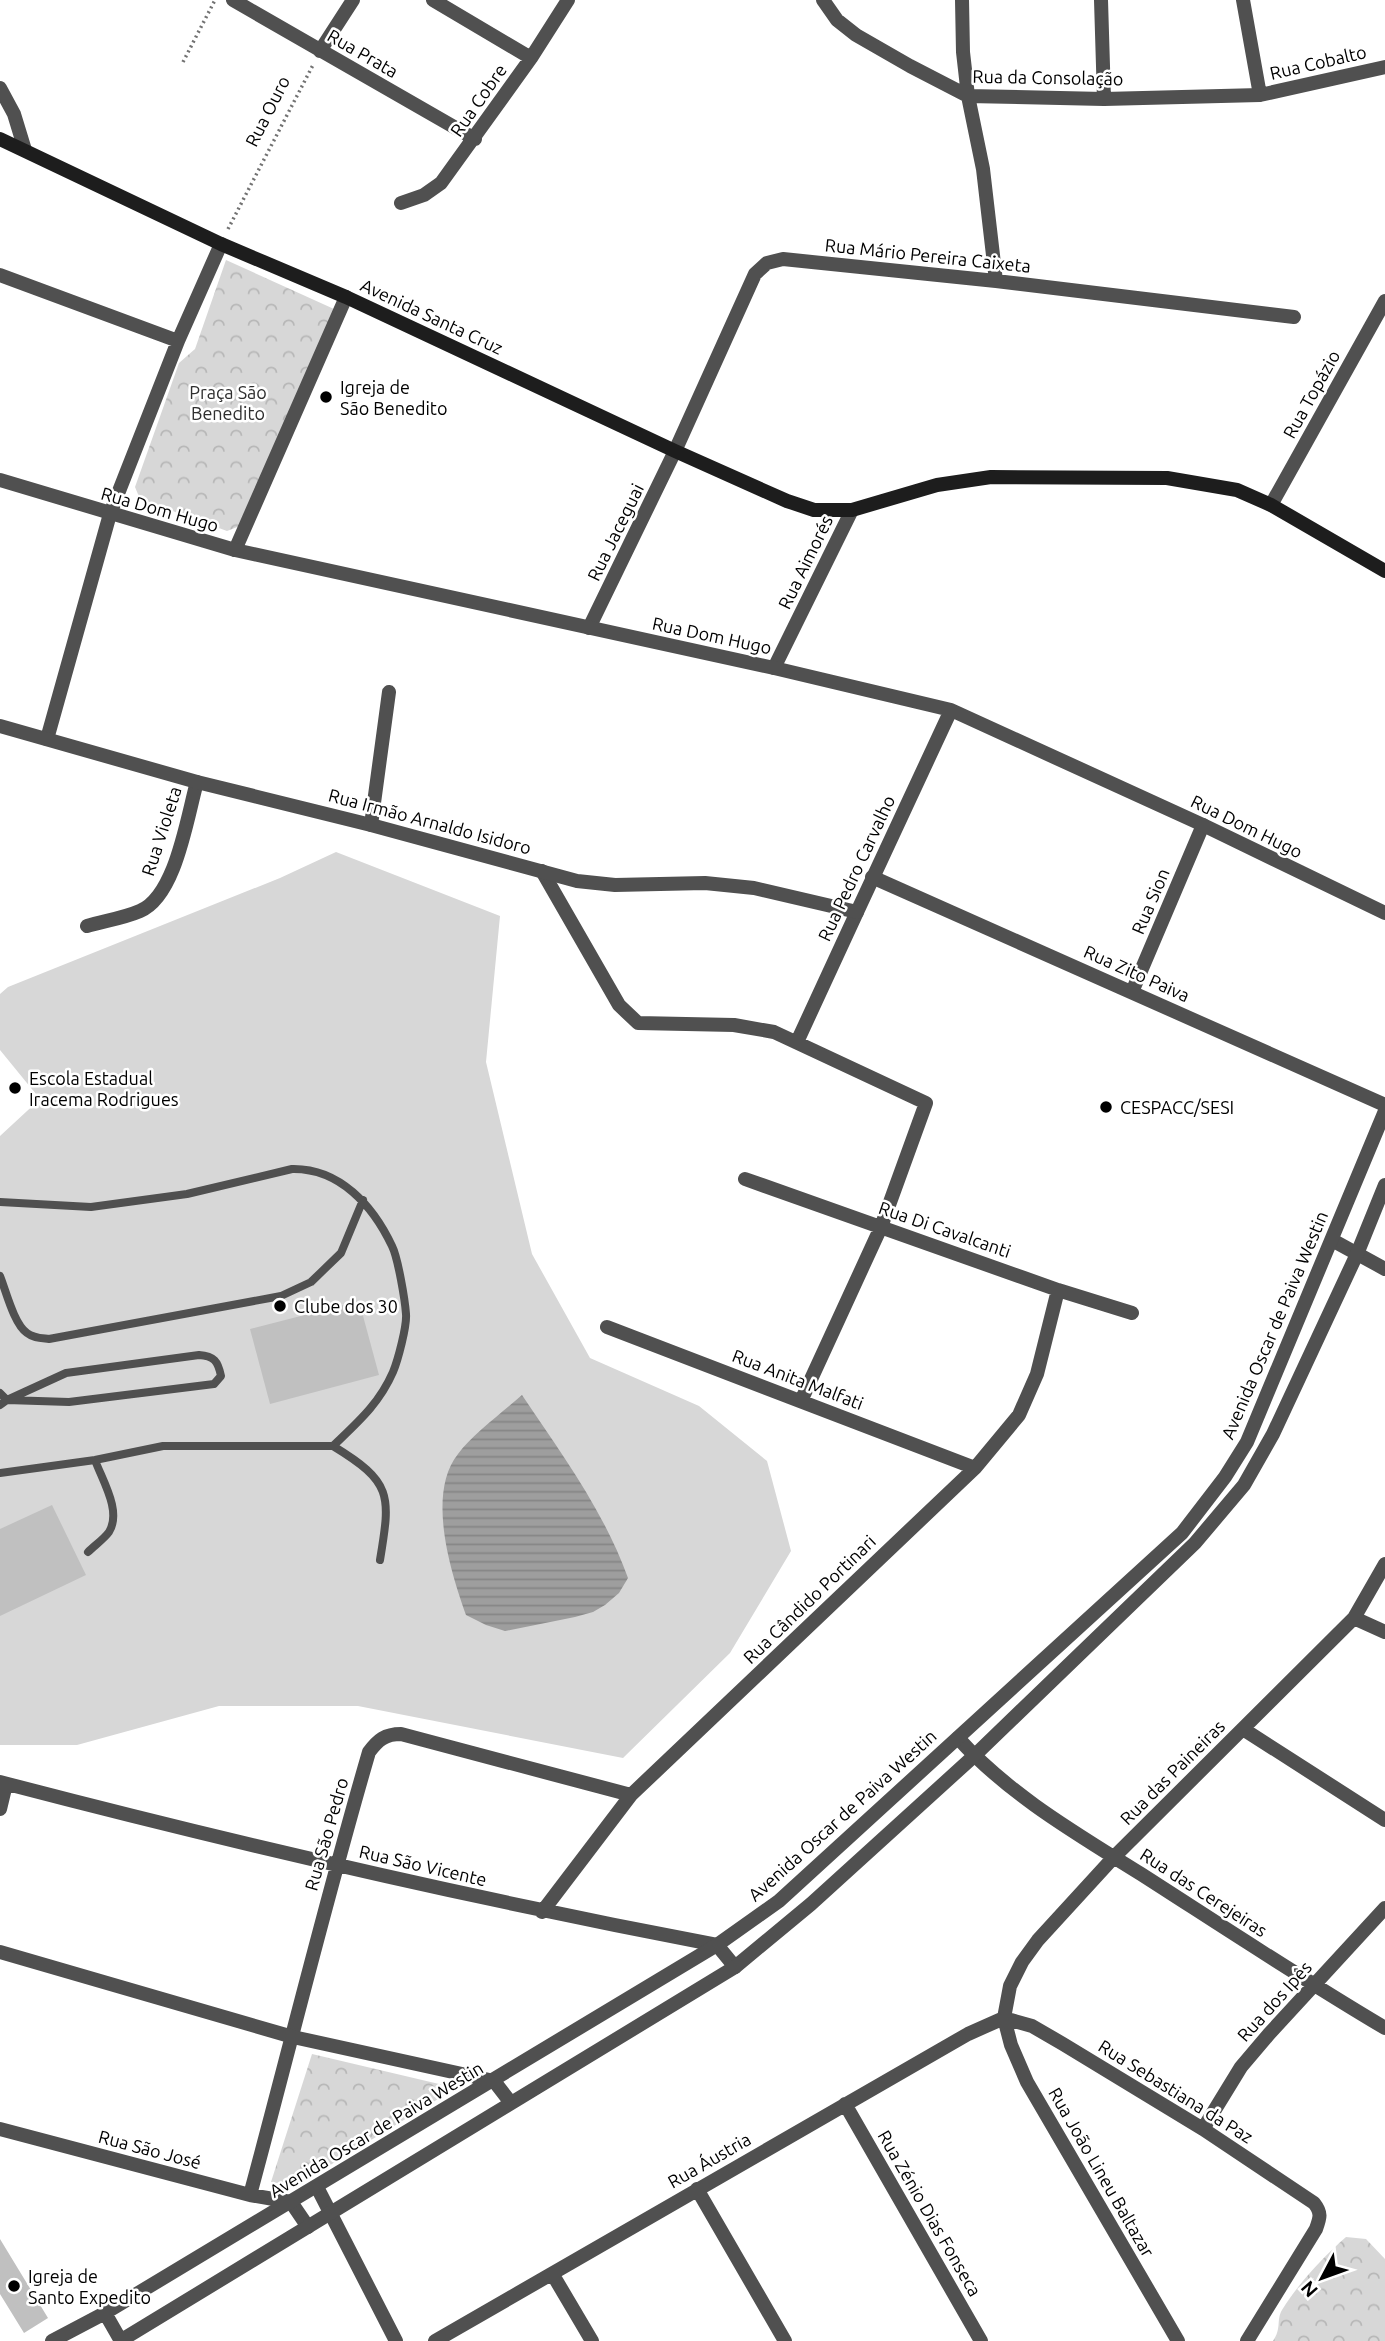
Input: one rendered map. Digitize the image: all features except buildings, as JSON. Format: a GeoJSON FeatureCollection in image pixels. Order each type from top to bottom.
{"type":"FeatureCollection","features":[{"type":"Feature","properties":{"kind":"main road","name":"Avenida Santa Cruz"},"geometry":{"type":"LineString","coordinates":[[0,139],[220,244],[346,297],[675,452],[814,510],[852,510],[937,485],[991,477],[1167,478],[1237,490],[1270,505],[1385,570]]}},
{"type":"Feature","properties":{"kind":"street","name":"Rua Prata"},"geometry":{"type":"LineString","coordinates":[[233,0],[475,139]]}},
{"type":"Feature","properties":{"kind":"street"},"geometry":{"type":"LineString","coordinates":[[320,51],[353,0]]}},
{"type":"Feature","properties":{"kind":"street"},"geometry":{"type":"LineString","coordinates":[[433,0],[531,58]]}},
{"type":"Feature","properties":{"kind":"street","name":"Rua Cobre"},"geometry":{"type":"LineString","coordinates":[[401,203],[424,195],[441,183],[475,139],[568,0]]}},
{"type":"Feature","properties":{"kind":"street","name":"Rua da Consolação"},"geometry":{"type":"LineString","coordinates":[[823,0],[837,20],[856,35],[968,96],[1104,99],[1261,95]]}},
{"type":"Feature","properties":{"kind":"street"},"geometry":{"type":"LineString","coordinates":[[962,0],[963,52],[968,96],[983,169],[996,281]]}},
{"type":"Feature","properties":{"kind":"street"},"geometry":{"type":"LineString","coordinates":[[1101,0],[1104,99]]}},
{"type":"Feature","properties":{"kind":"street"},"geometry":{"type":"LineString","coordinates":[[1243,0],[1261,95]]}},
{"type":"Feature","properties":{"kind":"street","name":"Rua Cobalto"},"geometry":{"type":"LineString","coordinates":[[1261,95],[1385,67]]}},
{"type":"Feature","properties":{"kind":"street"},"geometry":{"type":"LineString","coordinates":[[0,88],[14,114],[25,150]]}},
{"type":"Feature","properties":{"kind":"street"},"geometry":{"type":"LineString","coordinates":[[47,739],[110,514],[178,341],[220,244]]}},
{"type":"Feature","properties":{"kind":"street","name":"Rua Mário Pereira Caixeta"},"geometry":{"type":"LineString","coordinates":[[675,452],[755,274],[767,263],[783,259],[996,281],[1294,317]]}},
{"type":"Feature","properties":{"kind":"street"},"geometry":{"type":"LineString","coordinates":[[0,275],[178,341]]}},
{"type":"Feature","properties":{"kind":"street"},"geometry":{"type":"LineString","coordinates":[[235,551],[346,297]]}},
{"type":"Feature","properties":{"kind":"street","name":"Rua Topázio"},"geometry":{"type":"LineString","coordinates":[[1270,505],[1385,301]]}},
{"type":"Feature","properties":{"kind":"street"},"geometry":{"type":"LineString","coordinates":[[1373,322],[1385,332]]}},
{"type":"Feature","properties":{"kind":"street","name":"Rua Jaceguai"},"geometry":{"type":"LineString","coordinates":[[589,628],[675,452]]}},
{"type":"Feature","properties":{"kind":"street","name":"Rua Dom Hugo"},"geometry":{"type":"LineString","coordinates":[[0,480],[235,551],[774,668],[951,710],[1203,825],[1385,914]]}},
{"type":"Feature","properties":{"kind":"street","name":"Rua Aimorés"},"geometry":{"type":"LineString","coordinates":[[774,668],[852,510]]}},
{"type":"Feature","properties":{"kind":"street"},"geometry":{"type":"LineString","coordinates":[[371,825],[389,692]]}},
{"type":"Feature","properties":{"kind":"street","name":"Rua Pedro Carvalho"},"geometry":{"type":"LineString","coordinates":[[797,1042],[951,710]]}},
{"type":"Feature","properties":{"kind":"street","name":"Rua Irmão Arnaldo Isidoro"},"geometry":{"type":"LineString","coordinates":[[1,729],[577,881],[615,885],[705,883],[754,888],[856,912]]}},
{"type":"Feature","properties":{"kind":"street","name":"Rua Violeta"},"geometry":{"type":"LineString","coordinates":[[87,926],[140,911],[155,901],[173,867],[197,782]]}},
{"type":"Feature","properties":{"kind":"street","name":"Rua Sion"},"geometry":{"type":"LineString","coordinates":[[1132,992],[1203,825]]}},
{"type":"Feature","properties":{"kind":"street"},"geometry":{"type":"LineString","coordinates":[[542,871],[619,1006],[638,1023],[734,1025],[774,1032],[926,1104],[881,1227],[801,1401]]}},
{"type":"Feature","properties":{"kind":"street","name":"Rua Zito Paiva"},"geometry":{"type":"LineString","coordinates":[[872,877],[1385,1105]]}},
{"type":"Feature","properties":{"kind":"street","name":"Avenida Oscar de Paiva Westin"},"geometry":{"type":"LineString","coordinates":[[52,2341],[105,2314],[494,2081],[717,1945],[779,1901],[1182,1533],[1225,1477],[1247,1442],[1385,1111]]}},
{"type":"Feature","properties":{"kind":"street","name":"Rua Di Cavalcanti"},"geometry":{"type":"LineString","coordinates":[[746,1179],[1058,1290],[1132,1313]]}},
{"type":"Feature","properties":{"kind":"street"},"geometry":{"type":"LineString","coordinates":[[105,2314],[120,2341],[735,1967],[811,1905],[974,1756],[1195,1544],[1244,1485],[1273,1434],[1357,1254],[1385,1185]]}},
{"type":"Feature","properties":{"kind":"street"},"geometry":{"type":"LineString","coordinates":[[1332,1240],[1385,1269]]}},
{"type":"Feature","properties":{"kind":"street","name":"Rua Cândido Portinari"},"geometry":{"type":"LineString","coordinates":[[542,1912],[631,1795],[975,1468],[1019,1415],[1037,1374],[1058,1290]]}},
{"type":"Feature","properties":{"kind":"street","name":"Rua Anita Malfati"},"geometry":{"type":"LineString","coordinates":[[607,1327],[975,1468]]}},
{"type":"Feature","properties":{"kind":"street"},"geometry":{"type":"LineString","coordinates":[[1182,1533],[1195,1544]]}},
{"type":"Feature","properties":{"kind":"street","name":"Rua das Paineiras"},"geometry":{"type":"LineString","coordinates":[[1004,2018],[1010,1986],[1022,1962],[1038,1940],[1114,1857],[1354,1618],[1385,1564]]}},
{"type":"Feature","properties":{"kind":"street"},"geometry":{"type":"LineString","coordinates":[[1354,1618],[1385,1632]]}},
{"type":"Feature","properties":{"kind":"street"},"geometry":{"type":"LineString","coordinates":[[1243,1729],[1385,1820]]}},
{"type":"Feature","properties":{"kind":"street","name":"Rua São Pedro"},"geometry":{"type":"LineString","coordinates":[[250,2195],[336,1865],[369,1752],[377,1741],[388,1734],[401,1734],[631,1795]]}},
{"type":"Feature","properties":{"kind":"street","name":"Rua das Cerejeiras"},"geometry":{"type":"LineString","coordinates":[[958,1738],[974,1756],[1029,1801],[1313,1985],[1385,2028]]}},
{"type":"Feature","properties":{"kind":"street"},"geometry":{"type":"LineString","coordinates":[[0,1809],[3,1783]]}},
{"type":"Feature","properties":{"kind":"street","name":"Rua São Vicente"},"geometry":{"type":"LineString","coordinates":[[3,1783],[336,1865],[542,1912],[717,1945]]}},
{"type":"Feature","properties":{"kind":"street","name":"Rua dos Ipês"},"geometry":{"type":"LineString","coordinates":[[1203,2129],[1241,2067],[1385,1908]]}},
{"type":"Feature","properties":{"kind":"street"},"geometry":{"type":"LineString","coordinates":[[717,1945],[735,1967]]}},
{"type":"Feature","properties":{"kind":"street"},"geometry":{"type":"LineString","coordinates":[[0,1952],[293,2037],[494,2081],[511,2103]]}},
{"type":"Feature","properties":{"kind":"street","name":"Rua Áustria"},"geometry":{"type":"LineString","coordinates":[[435,2341],[968,2034],[1004,2018]]}},
{"type":"Feature","properties":{"kind":"street","name":"Rua Sebastiana da Paz"},"geometry":{"type":"LineString","coordinates":[[1004,2018],[1032,2026],[1203,2129],[1308,2197],[1320,2210],[1320,2219],[1315,2229],[1247,2341]]}},
{"type":"Feature","properties":{"kind":"street","name":"Rua João Lineu Baltazar"},"geometry":{"type":"LineString","coordinates":[[1004,2018],[1011,2045],[1027,2082],[1178,2341]]}},
{"type":"Feature","properties":{"kind":"street","name":"Rua Zénio Dias Fonseca"},"geometry":{"type":"LineString","coordinates":[[845,2104],[981,2341]]}},
{"type":"Feature","properties":{"kind":"street","name":"Rua São José"},"geometry":{"type":"LineString","coordinates":[[0,2129],[250,2195],[291,2202]]}},
{"type":"Feature","properties":{"kind":"street"},"geometry":{"type":"LineString","coordinates":[[317,2187],[396,2341]]}},
{"type":"Feature","properties":{"kind":"street"},"geometry":{"type":"LineString","coordinates":[[697,2189],[785,2341]]}},
{"type":"Feature","properties":{"kind":"street"},"geometry":{"type":"LineString","coordinates":[[291,2202],[308,2227]]}},
{"type":"Feature","properties":{"kind":"street"},"geometry":{"type":"LineString","coordinates":[[553,2275],[592,2341]]}},
{"type":"Feature","properties":{"kind":"lane"},"geometry":{"type":"LineString","coordinates":[[0,1202],[91,1207],[187,1194],[292,1170],[309,1169],[331,1176],[363,1200],[394,1248],[406,1317],[394,1370],[372,1409],[333,1446]]}},
{"type":"Feature","properties":{"kind":"lane"},"geometry":{"type":"LineString","coordinates":[[0,1276],[25,1332],[34,1337],[49,1339],[281,1296],[311,1282],[341,1253],[363,1200]]}},
{"type":"Feature","properties":{"kind":"lane"},"geometry":{"type":"LineString","coordinates":[[199,1355],[211,1356],[219,1363],[221,1376],[214,1384],[202,1387],[69,1402],[4,1403],[66,1373],[199,1355]]}},
{"type":"Feature","properties":{"kind":"lane"},"geometry":{"type":"LineString","coordinates":[[0,1393],[4,1403]]}},
{"type":"Feature","properties":{"kind":"lane"},"geometry":{"type":"LineString","coordinates":[[0,1474],[94,1460],[163,1446],[333,1446],[361,1463],[379,1481],[387,1513],[380,1560]]}},
{"type":"Feature","properties":{"kind":"lane"},"geometry":{"type":"LineString","coordinates":[[88,1552],[108,1533],[113,1521],[111,1503],[94,1460]]}},
{"type":"Feature","properties":{"kind":"path"},"geometry":{"type":"LineString","coordinates":[[183,62],[215,0]]}},
{"type":"Feature","properties":{"kind":"path","name":"Rua Ouro"},"geometry":{"type":"LineString","coordinates":[[220,244],[320,51]]}},
{"type":"Feature","properties":{"kind":"green space","name":"Praça São Benedito"},"geometry":{"type":"Polygon","coordinates":[[[226,260],[334,309],[240,526],[227,531],[140,499],[135,487],[179,363],[195,349],[226,260]]]}},
{"type":"Feature","properties":{"kind":"green space","name":"Clube dos 30"},"geometry":{"type":"Polygon","coordinates":[[[336,852],[500,916],[486,1062],[532,1254],[590,1358],[699,1406],[767,1461],[791,1551],[730,1653],[623,1758],[358,1706],[219,1706],[77,1745],[0,1745],[0,1136],[40,1099],[0,1050],[0,994],[8,987],[280,878],[336,852]]]}},
{"type":"Feature","properties":{"kind":"green space"},"geometry":{"type":"Polygon","coordinates":[[[312,2054],[456,2088],[296,2186],[271,2182],[312,2054]]]}},
{"type":"Feature","properties":{"kind":"green space"},"geometry":{"type":"Polygon","coordinates":[[[1346,2237],[1366,2239],[1385,2259],[1385,2341],[1273,2341],[1280,2314],[1288,2300],[1311,2271],[1346,2237]]]}},
{"type":"Feature","properties":{"kind":"shaded area"},"geometry":{"type":"Polygon","coordinates":[[[522,1395],[594,1506],[628,1578],[619,1593],[593,1612],[505,1631],[466,1615],[444,1534],[444,1490],[449,1471],[458,1454],[479,1431],[522,1395]]]}},
{"type":"Feature","properties":{"kind":"place","name":"Igreja de São Benedito"},"geometry":{"type":"Point","coordinates":[326,397]}},
{"type":"Feature","properties":{"kind":"place","name":"Escola Estadual Iracema Rodrigues"},"geometry":{"type":"Point","coordinates":[15,1088]}},
{"type":"Feature","properties":{"kind":"place","name":"CESPACC/SESI"},"geometry":{"type":"Point","coordinates":[1106,1107]}},
{"type":"Feature","properties":{"kind":"place","name":"Clube dos 30"},"geometry":{"type":"Point","coordinates":[280,1306]}},
{"type":"Feature","properties":{"kind":"place","name":"Igreja de Santo Expedito"},"geometry":{"type":"Point","coordinates":[14,2286]}}]}
